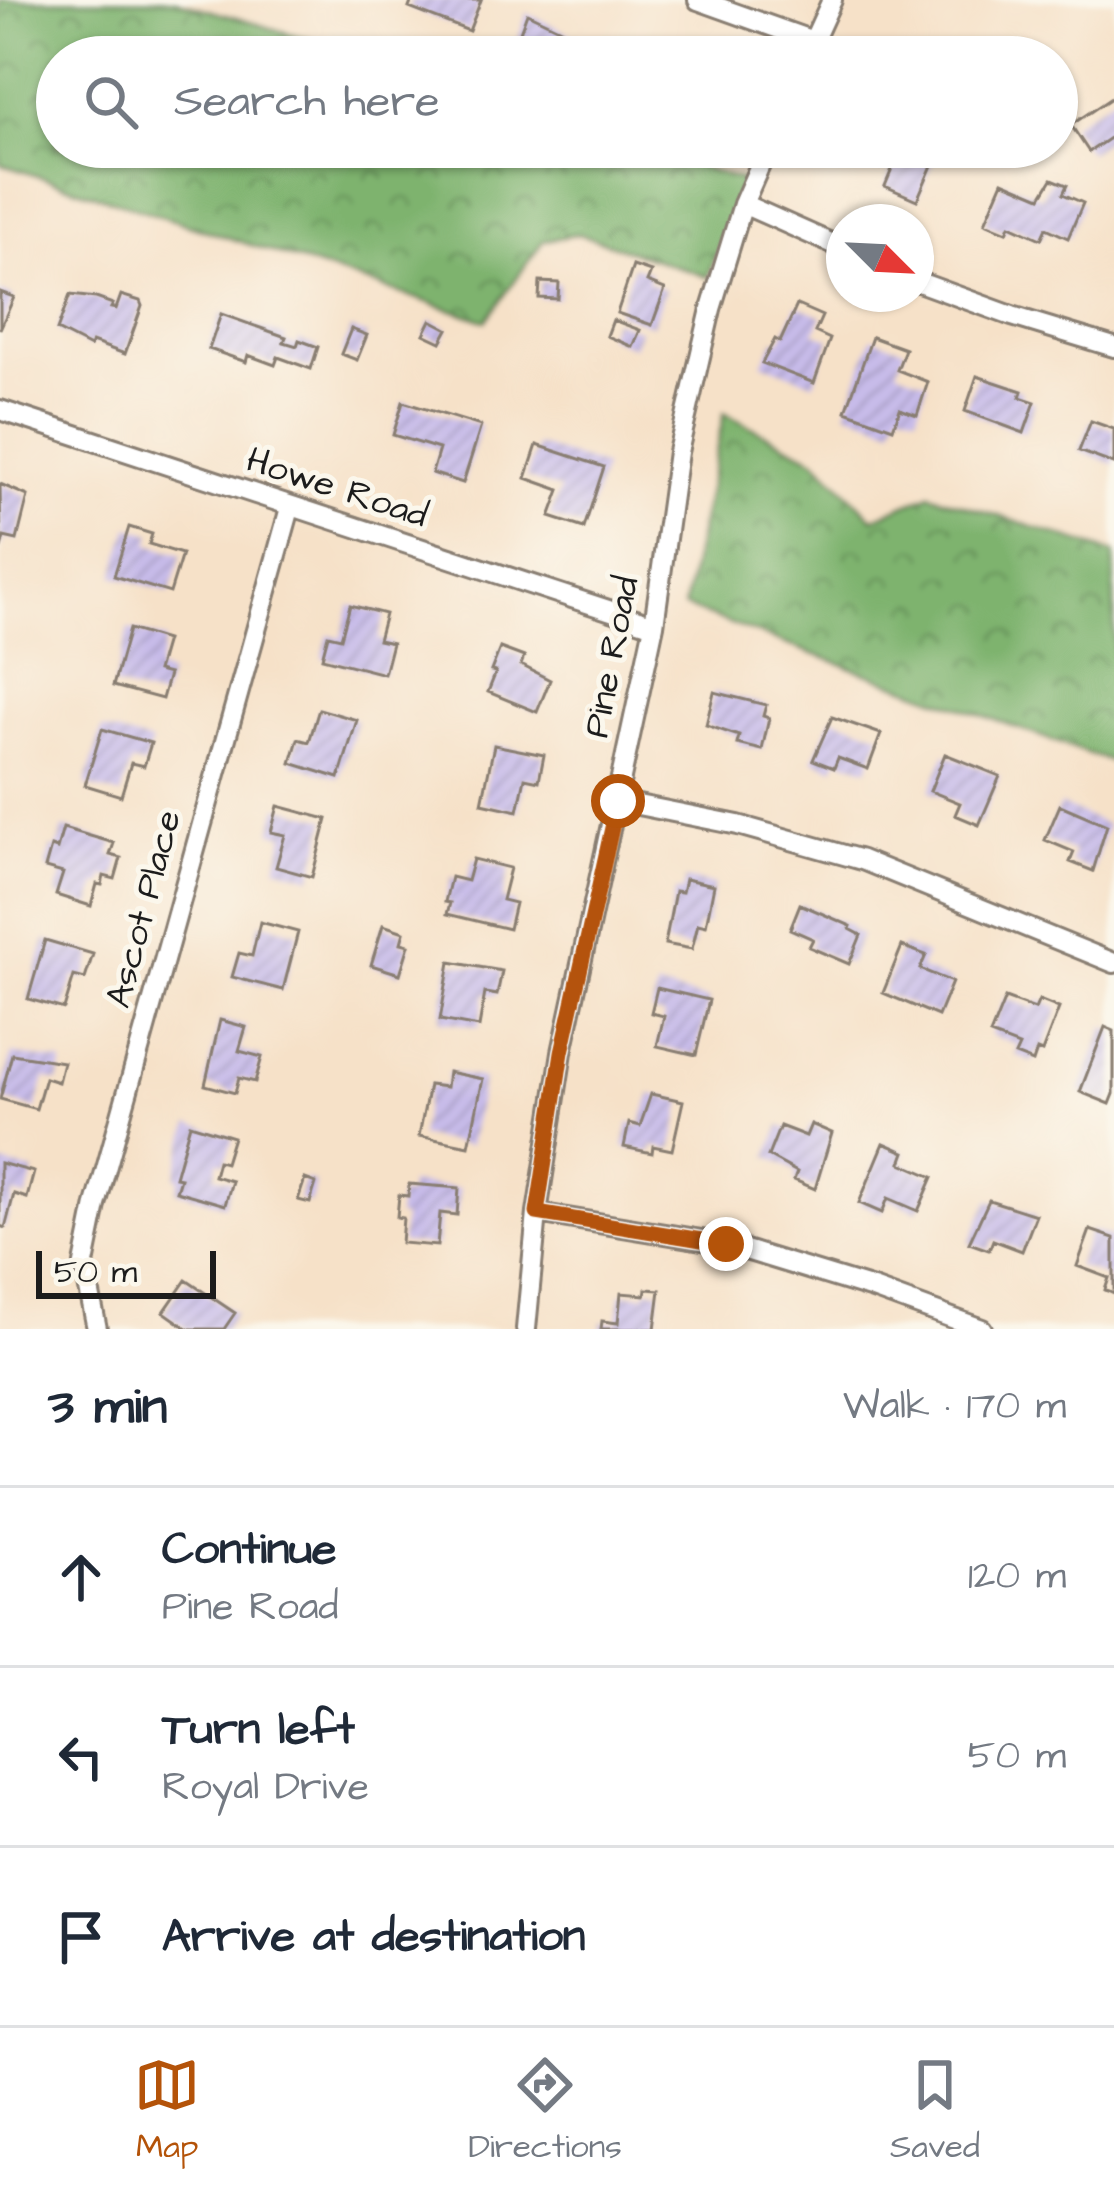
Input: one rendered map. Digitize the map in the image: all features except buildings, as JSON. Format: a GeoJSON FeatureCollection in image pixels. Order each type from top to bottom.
{"type":"FeatureCollection","features":[{"type":"Feature","properties":{"kind":"street"},"geometry":{"type":"LineString","coordinates":[[698,0],[780,36]]}},
{"type":"Feature","properties":{"kind":"street"},"geometry":{"type":"LineString","coordinates":[[815,36],[832,0]]}},
{"type":"Feature","properties":{"kind":"street","name":"Pine Road"},"geometry":{"type":"LineString","coordinates":[[526,1329],[537,1213],[562,1052],[654,625],[678,452],[711,309],[759,168]]}},
{"type":"Feature","properties":{"kind":"street"},"geometry":{"type":"LineString","coordinates":[[743,204],[826,241]]}},
{"type":"Feature","properties":{"kind":"street"},"geometry":{"type":"LineString","coordinates":[[934,286],[1114,347]]}},
{"type":"Feature","properties":{"kind":"street","name":"Howe Road"},"geometry":{"type":"LineString","coordinates":[[0,410],[654,625]]}},
{"type":"Feature","properties":{"kind":"street","name":"Ascot Place"},"geometry":{"type":"LineString","coordinates":[[98,1329],[84,1264],[96,1205],[290,508]]}},
{"type":"Feature","properties":{"kind":"street"},"geometry":{"type":"LineString","coordinates":[[618,801],[738,825],[862,860],[1114,964]]}},
{"type":"Feature","properties":{"kind":"street"},"geometry":{"type":"LineString","coordinates":[[537,1213],[726,1244],[873,1289],[982,1329]]}},
{"type":"Feature","properties":{"kind":"green space"},"geometry":{"type":"Polygon","coordinates":[[[0,0],[174,0],[298,36],[36,36],[36,168],[704,168],[743,181],[708,277],[580,234],[543,241],[486,321],[0,164],[0,0]]]}},
{"type":"Feature","properties":{"kind":"green space"},"geometry":{"type":"Polygon","coordinates":[[[724,413],[815,459],[873,518],[930,494],[1114,553],[1114,763],[684,607],[724,413]]]}},
{"type":"Feature","properties":{"kind":"route"},"geometry":{"type":"LineString","coordinates":[[618,801],[562,1052],[537,1213],[726,1244]]}}]}
